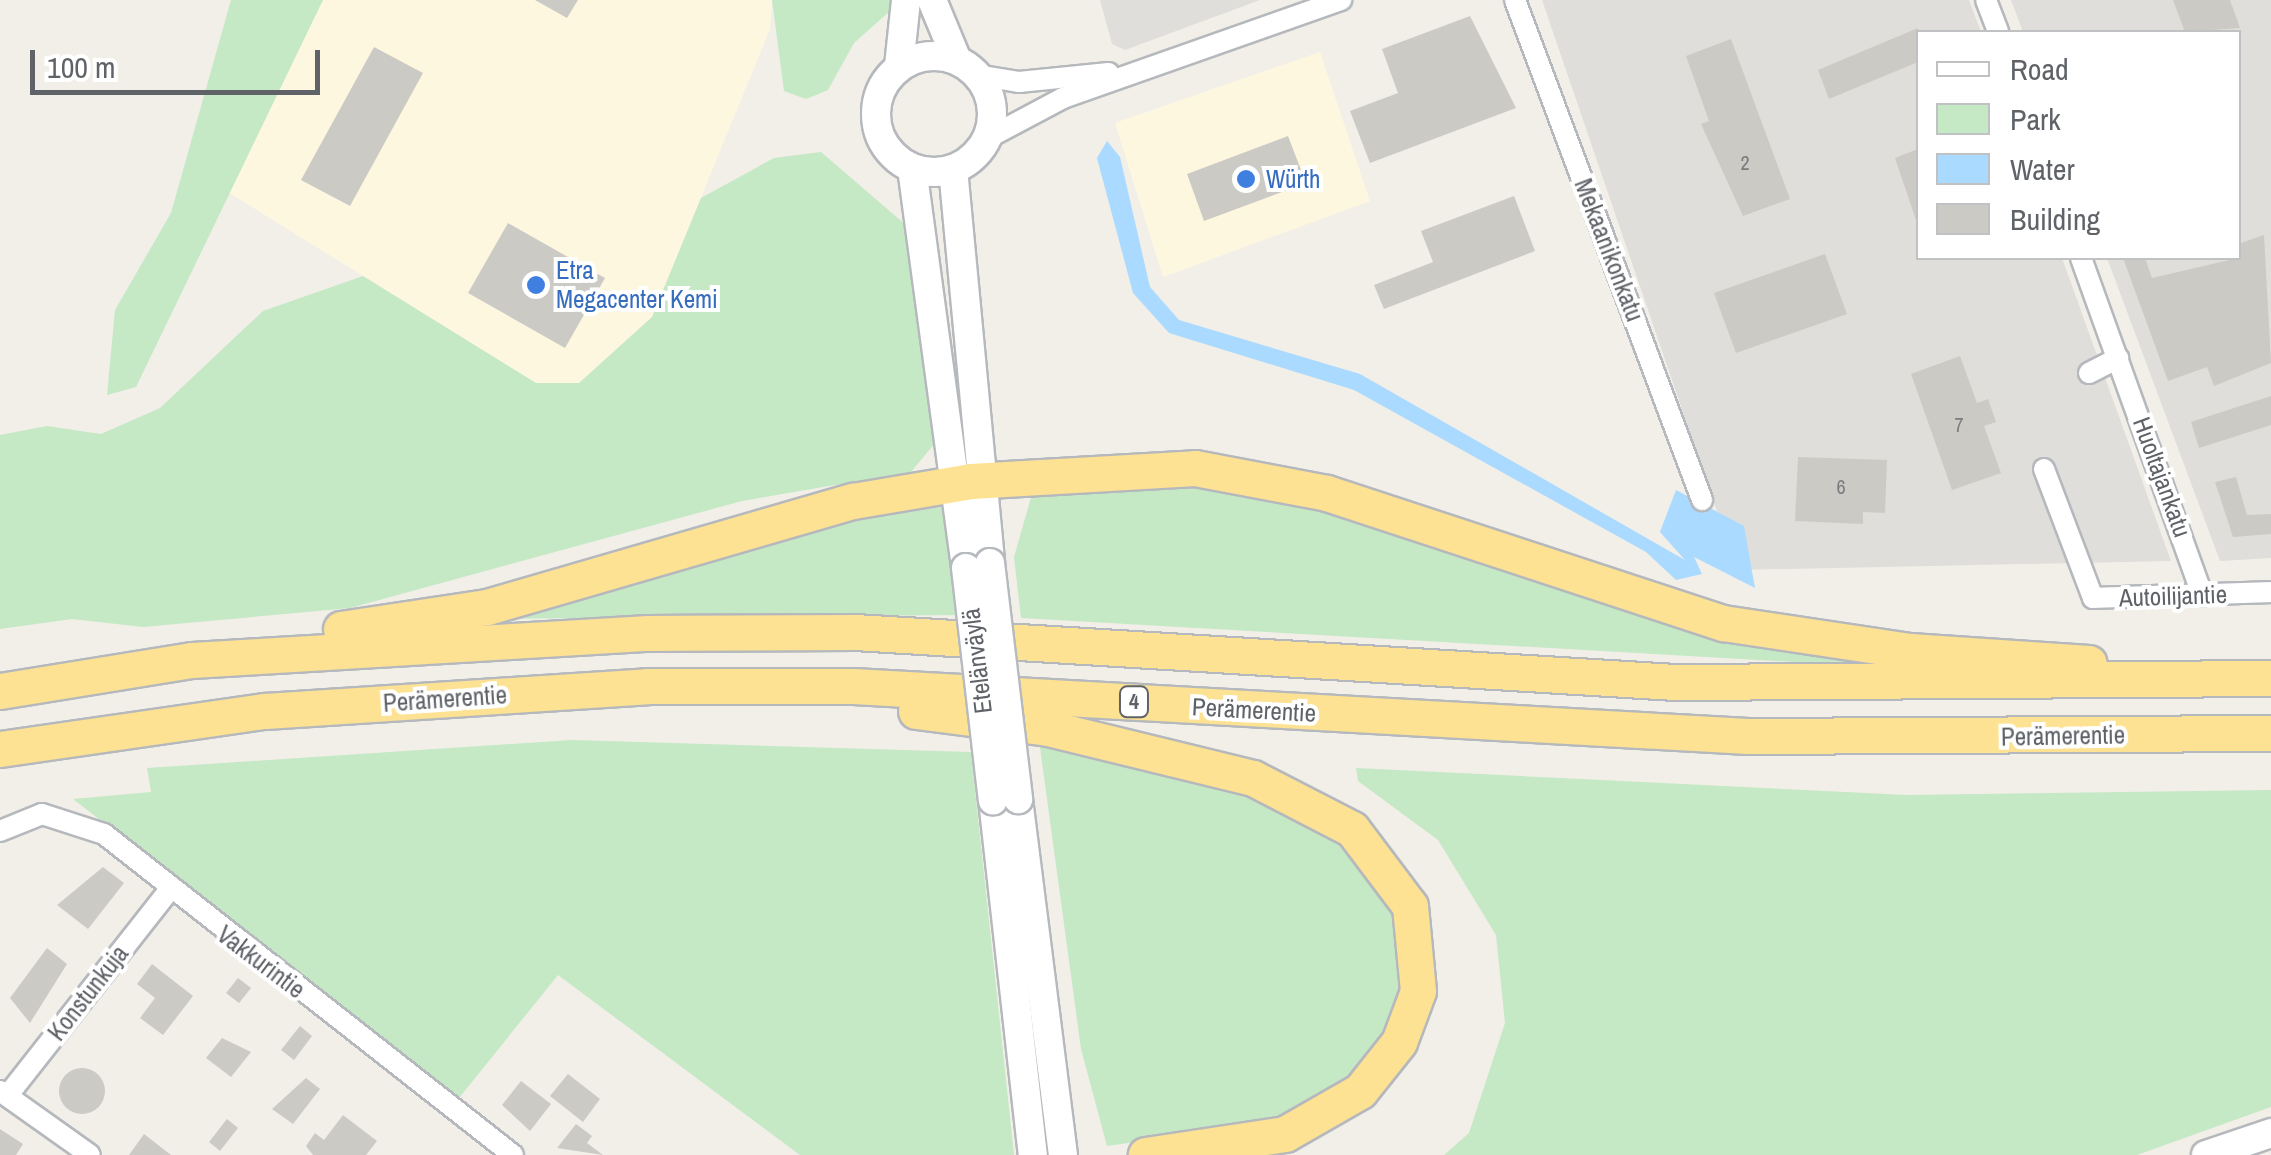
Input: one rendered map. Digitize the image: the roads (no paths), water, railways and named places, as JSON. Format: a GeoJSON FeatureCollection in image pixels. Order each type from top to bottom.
{"type":"FeatureCollection","features":[{"type":"Feature","properties":{"kind":"highway"},"geometry":{"type":"LineString","coordinates":[[192,660],[235,642],[487,607],[703,540],[970,482],[1125,468],[1244,474],[1327,493],[1691,616],[1896,650],[2149,666],[2175,682]]}},
{"type":"Feature","properties":{"kind":"highway","name":"Perämerentie"},"geometry":{"type":"LineString","coordinates":[[0,692],[192,660],[580,635],[855,632],[1676,682],[2175,682],[2271,678]]}},
{"type":"Feature","properties":{"kind":"highway"},"geometry":{"type":"LineString","coordinates":[[647,686],[1048,728],[1253,778],[1352,830],[1394,876],[1417,935],[1418,991],[1399,1042],[1360,1090],[1314,1122],[1242,1144],[1146,1155]]}},
{"type":"Feature","properties":{"kind":"highway","name":"Perämerentie"},"geometry":{"type":"LineString","coordinates":[[0,750],[265,710],[647,686],[852,686],[1748,736],[2271,732]]}},
{"type":"Feature","properties":{"kind":"main road"},"geometry":{"type":"LineString","coordinates":[[900,66],[906,0]]}},
{"type":"Feature","properties":{"kind":"main road"},"geometry":{"type":"LineString","coordinates":[[932,0],[967,68],[989,94],[986,140],[953,169],[912,168],[883,143],[875,119],[878,94],[900,66],[928,56],[967,68]]}},
{"type":"Feature","properties":{"kind":"main road","name":"Etelänväylä"},"geometry":{"type":"LineString","coordinates":[[912,168],[970,482]]}},
{"type":"Feature","properties":{"kind":"main road","name":"Etelänväylä"},"geometry":{"type":"LineString","coordinates":[[953,169],[970,482],[1005,800],[1033,1155]]}},
{"type":"Feature","properties":{"kind":"main road","name":"Etelänväylä"},"geometry":{"type":"LineString","coordinates":[[1005,800],[1063,1155]]}},
{"type":"Feature","properties":{"kind":"main road"},"geometry":{"type":"LineString","coordinates":[[2206,1155],[2271,1133]]}},
{"type":"Feature","properties":{"kind":"street"},"geometry":{"type":"LineString","coordinates":[[986,140],[1141,70],[1341,0]]}},
{"type":"Feature","properties":{"kind":"street","name":"Mekaanikonkatu"},"geometry":{"type":"LineString","coordinates":[[1515,0],[1702,500]]}},
{"type":"Feature","properties":{"kind":"street"},"geometry":{"type":"LineString","coordinates":[[1986,0],[1997,30]]}},
{"type":"Feature","properties":{"kind":"street"},"geometry":{"type":"LineString","coordinates":[[967,68],[1020,82],[1141,70]]}},
{"type":"Feature","properties":{"kind":"street","name":"Huoltajankatu"},"geometry":{"type":"LineString","coordinates":[[2082,260],[2203,596]]}},
{"type":"Feature","properties":{"kind":"street"},"geometry":{"type":"LineString","coordinates":[[2089,373],[2118,358]]}},
{"type":"Feature","properties":{"kind":"street","name":"Autoilijantie"},"geometry":{"type":"LineString","coordinates":[[2044,469],[2093,598],[2271,592]]}},
{"type":"Feature","properties":{"kind":"street","name":"Vakkurintie"},"geometry":{"type":"LineString","coordinates":[[0,831],[42,814],[80,822],[513,1155]]}},
{"type":"Feature","properties":{"kind":"street","name":"Konstunkuja"},"geometry":{"type":"LineString","coordinates":[[4,1093],[168,892]]}},
{"type":"Feature","properties":{"kind":"street"},"geometry":{"type":"LineString","coordinates":[[4,1093],[90,1155]]}},
{"type":"Feature","properties":{"kind":"water"},"geometry":{"type":"Polygon","coordinates":[[[1107,141],[1120,157],[1150,287],[1179,320],[1360,374],[1685,560],[1660,532],[1676,490],[1744,526],[1755,588],[1694,557],[1702,574],[1676,580],[1646,552],[1354,390],[1169,333],[1133,293],[1097,158],[1107,141]]]}},
{"type":"Feature","properties":{"kind":"place","name":"Würth"},"geometry":{"type":"Point","coordinates":[1246,179]}},
{"type":"Feature","properties":{"kind":"place","name":"Etra Megacenter Kemi"},"geometry":{"type":"Point","coordinates":[536,285]}}]}
